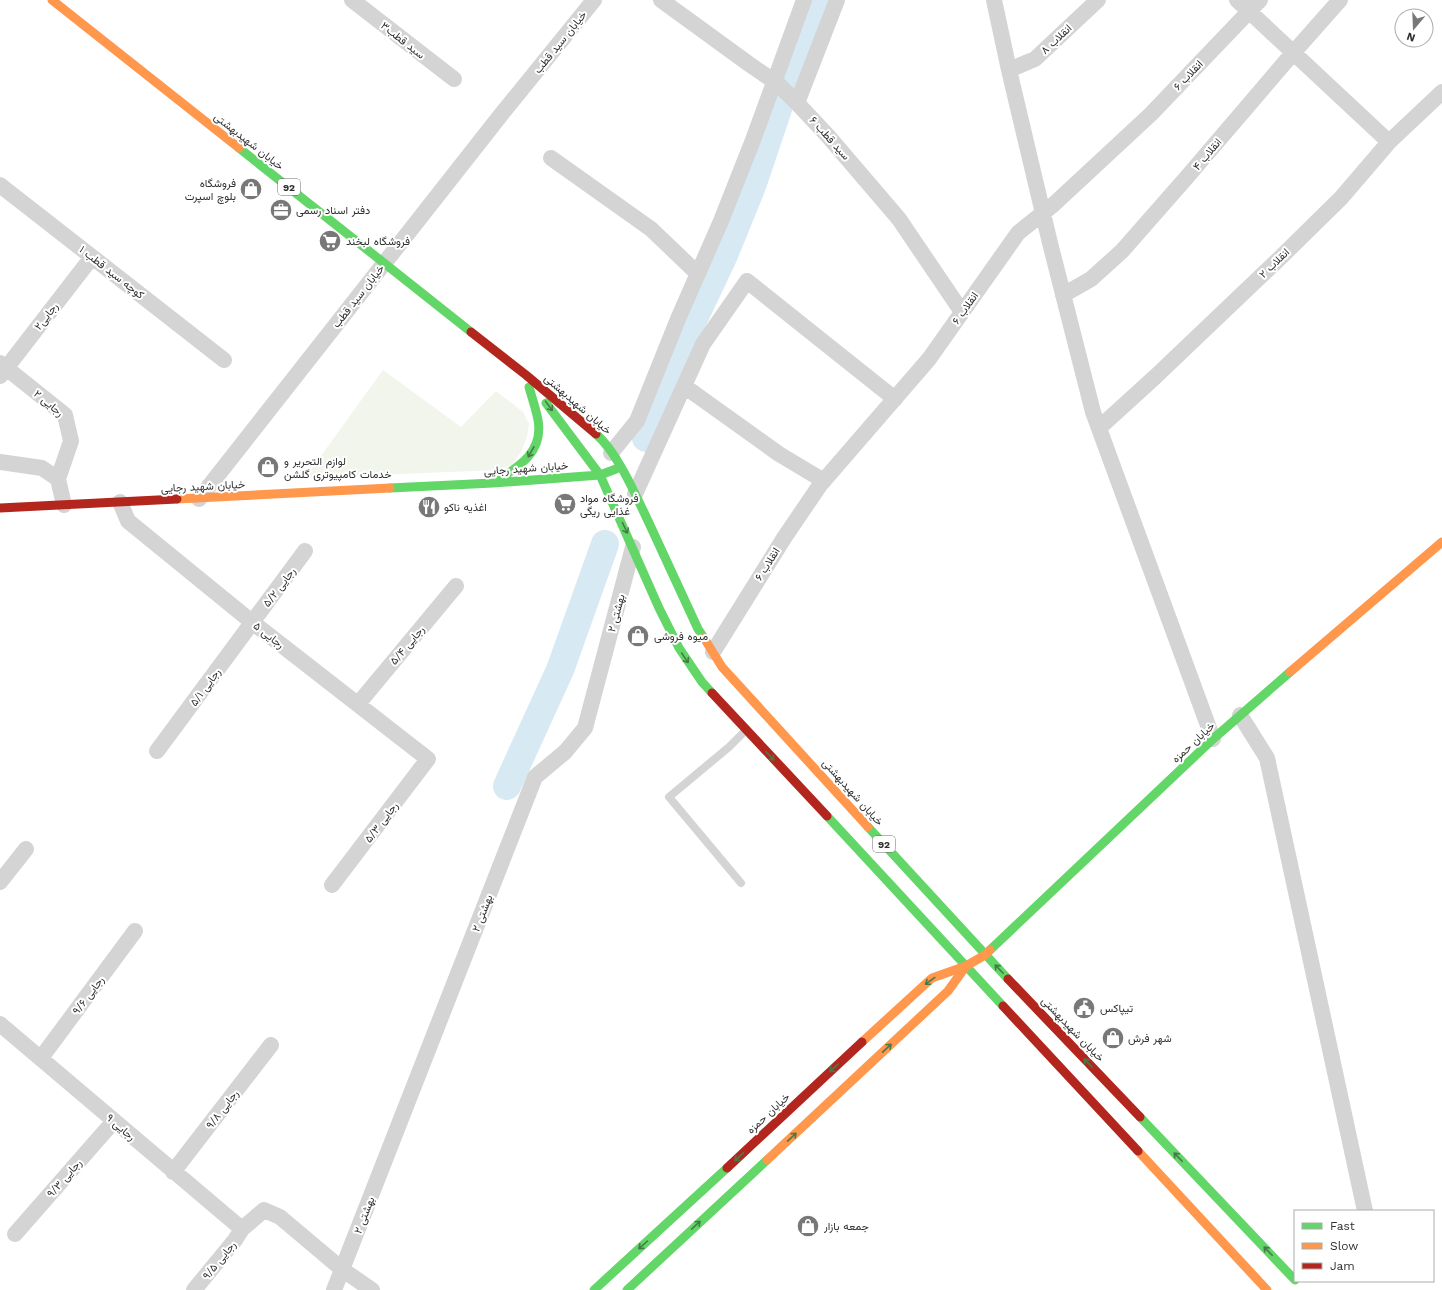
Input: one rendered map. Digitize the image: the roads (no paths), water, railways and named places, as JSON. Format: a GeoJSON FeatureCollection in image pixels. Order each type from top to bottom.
{"type":"FeatureCollection","features":[{"type":"Feature","properties":{"kind":"main road","name":"خیابان شهیدبهشتی"},"geometry":{"type":"LineString","coordinates":[[52,0],[526,375],[602,439],[621,467],[698,628],[722,667],[985,955],[1294,1278]]}},
{"type":"Feature","properties":{"kind":"main road","name":"خیابان شهیدبهشتی"},"geometry":{"type":"LineString","coordinates":[[526,375],[600,475],[634,546],[659,608],[679,648],[702,682],[1267,1290]]}},
{"type":"Feature","properties":{"kind":"main road"},"geometry":{"type":"LineString","coordinates":[[492,483],[518,468],[530,456],[538,437],[538,421],[526,375]]}},
{"type":"Feature","properties":{"kind":"main road","name":"خیابان شهید رجایی"},"geometry":{"type":"LineString","coordinates":[[0,508],[492,483],[600,475],[621,467]]}},
{"type":"Feature","properties":{"kind":"main road","name":"خیابان حمزه"},"geometry":{"type":"LineString","coordinates":[[594,1290],[932,978],[966,966],[985,955],[1213,739],[1441,544]]}},
{"type":"Feature","properties":{"kind":"main road","name":"خیابان حمزه"},"geometry":{"type":"LineString","coordinates":[[627,1290],[948,991],[966,966]]}},
{"type":"Feature","properties":{"kind":"street","name":"سید قطب۳"},"geometry":{"type":"LineString","coordinates":[[352,0],[454,79]]}},
{"type":"Feature","properties":{"kind":"street","name":"خیابان سید قطب"},"geometry":{"type":"LineString","coordinates":[[199,499],[384,263],[594,0]]}},
{"type":"Feature","properties":{"kind":"street","name":"سید قطب ۶"},"geometry":{"type":"LineString","coordinates":[[661,0],[774,81],[797,103],[828,136],[899,219],[962,312]]}},
{"type":"Feature","properties":{"kind":"street"},"geometry":{"type":"LineString","coordinates":[[611,453],[637,421],[678,318],[721,221],[754,140],[804,0]]}},
{"type":"Feature","properties":{"kind":"street"},"geometry":{"type":"LineString","coordinates":[[797,103],[837,0]]}},
{"type":"Feature","properties":{"kind":"street"},"geometry":{"type":"LineString","coordinates":[[994,0],[1043,214],[1093,412],[1213,739]]}},
{"type":"Feature","properties":{"kind":"street","name":"انقلاب ۸"},"geometry":{"type":"LineString","coordinates":[[1009,70],[1035,59],[1098,0]]}},
{"type":"Feature","properties":{"kind":"street"},"geometry":{"type":"LineString","coordinates":[[1237,0],[1389,142]]}},
{"type":"Feature","properties":{"kind":"street","name":"انقلاب ۶"},"geometry":{"type":"LineString","coordinates":[[713,652],[784,538],[824,481],[929,359],[1018,233],[1043,214],[1151,114],[1260,0]]}},
{"type":"Feature","properties":{"kind":"street","name":"انقلاب ۴"},"geometry":{"type":"LineString","coordinates":[[1063,295],[1091,279],[1122,252],[1293,52],[1340,0]]}},
{"type":"Feature","properties":{"kind":"street","name":"انقلاب ۲"},"geometry":{"type":"LineString","coordinates":[[1099,428],[1155,377],[1286,252],[1341,198],[1389,142],[1442,92]]}},
{"type":"Feature","properties":{"kind":"street"},"geometry":{"type":"LineString","coordinates":[[551,158],[651,228],[698,274]]}},
{"type":"Feature","properties":{"kind":"street","name":"کوچه سید قطب ۱"},"geometry":{"type":"LineString","coordinates":[[0,185],[224,360]]}},
{"type":"Feature","properties":{"kind":"street","name":"رجایی۲"},"geometry":{"type":"LineString","coordinates":[[2,369],[92,257]]}},
{"type":"Feature","properties":{"kind":"street"},"geometry":{"type":"LineString","coordinates":[[635,494],[703,344],[747,281],[895,399]]}},
{"type":"Feature","properties":{"kind":"street","name":"رجایی ۲"},"geometry":{"type":"LineString","coordinates":[[2,369],[65,415],[71,441],[58,478]]}},
{"type":"Feature","properties":{"kind":"street"},"geometry":{"type":"LineString","coordinates":[[684,386],[779,454],[824,481]]}},
{"type":"Feature","properties":{"kind":"street"},"geometry":{"type":"LineString","coordinates":[[0,462],[42,468],[58,478],[64,505]]}},
{"type":"Feature","properties":{"kind":"street","name":"رجایی ۵"},"geometry":{"type":"LineString","coordinates":[[120,502],[128,521],[252,622],[428,759]]}},
{"type":"Feature","properties":{"kind":"street","name":"بهشتی ۲"},"geometry":{"type":"LineString","coordinates":[[334,1290],[535,778],[564,752],[585,728],[634,546]]}},
{"type":"Feature","properties":{"kind":"street","name":"رجایی ۵/۲"},"geometry":{"type":"LineString","coordinates":[[252,622],[305,551]]}},
{"type":"Feature","properties":{"kind":"street","name":"رجایی ۵/۴"},"geometry":{"type":"LineString","coordinates":[[358,704],[456,586]]}},
{"type":"Feature","properties":{"kind":"street","name":"رجایی ۵/۱"},"geometry":{"type":"LineString","coordinates":[[157,751],[252,622]]}},
{"type":"Feature","properties":{"kind":"street"},"geometry":{"type":"LineString","coordinates":[[1240,715],[1267,758],[1365,1210]]}},
{"type":"Feature","properties":{"kind":"street","name":"رجایی ۵/۳"},"geometry":{"type":"LineString","coordinates":[[332,884],[428,759]]}},
{"type":"Feature","properties":{"kind":"street"},"geometry":{"type":"LineString","coordinates":[[0,882],[26,849]]}},
{"type":"Feature","properties":{"kind":"street","name":"رجایی ۹/۶"},"geometry":{"type":"LineString","coordinates":[[41,1058],[135,931]]}},
{"type":"Feature","properties":{"kind":"street","name":"رجایی ۹"},"geometry":{"type":"LineString","coordinates":[[0,1024],[242,1229]]}},
{"type":"Feature","properties":{"kind":"street","name":"رجایی ۹/۸"},"geometry":{"type":"LineString","coordinates":[[174,1172],[271,1046]]}},
{"type":"Feature","properties":{"kind":"street","name":"رجایی ۹/۳"},"geometry":{"type":"LineString","coordinates":[[15,1234],[114,1121]]}},
{"type":"Feature","properties":{"kind":"street","name":"رجایی ۹/۵"},"geometry":{"type":"LineString","coordinates":[[194,1290],[235,1240],[242,1229],[264,1210],[280,1217],[343,1270]]}},
{"type":"Feature","properties":{"kind":"street"},"geometry":{"type":"LineString","coordinates":[[343,1270],[372,1290]]}},
{"type":"Feature","properties":{"kind":"lane"},"geometry":{"type":"LineString","coordinates":[[741,884],[669,797],[746,730]]}},
{"type":"Feature","properties":{"kind":"waterway"},"geometry":{"type":"LineString","coordinates":[[789,77],[799,47],[818,0]]}},
{"type":"Feature","properties":{"kind":"waterway"},"geometry":{"type":"LineString","coordinates":[[646,438],[681,346],[724,255],[752,186],[780,103]]}},
{"type":"Feature","properties":{"kind":"waterway"},"geometry":{"type":"LineString","coordinates":[[507,786],[560,670],[605,544]]}},
{"type":"Feature","properties":{"kind":"place","name":"فروشگاه بلوچ اسپرت"},"geometry":{"type":"Point","coordinates":[251,189]}},
{"type":"Feature","properties":{"kind":"place","name":"دفتر اسناد رسمی"},"geometry":{"type":"Point","coordinates":[281,210]}},
{"type":"Feature","properties":{"kind":"place","name":"فروشگاه لبخند"},"geometry":{"type":"Point","coordinates":[330,241]}},
{"type":"Feature","properties":{"kind":"place","name":"لوازم التحریر و خدمات کامپیوتری گلشن"},"geometry":{"type":"Point","coordinates":[268,467]}},
{"type":"Feature","properties":{"kind":"place","name":"فروشگاه مواد غذایی ریگی"},"geometry":{"type":"Point","coordinates":[565,504]}},
{"type":"Feature","properties":{"kind":"place","name":"اغذیه ناکو"},"geometry":{"type":"Point","coordinates":[429,507]}},
{"type":"Feature","properties":{"kind":"place","name":"میوه فروشی"},"geometry":{"type":"Point","coordinates":[638,636]}},
{"type":"Feature","properties":{"kind":"place","name":"تیپاکس"},"geometry":{"type":"Point","coordinates":[1084,1008]}},
{"type":"Feature","properties":{"kind":"place","name":"شهر فرش"},"geometry":{"type":"Point","coordinates":[1113,1038]}},
{"type":"Feature","properties":{"kind":"place","name":"جمعه بازار"},"geometry":{"type":"Point","coordinates":[808,1226]}}]}
